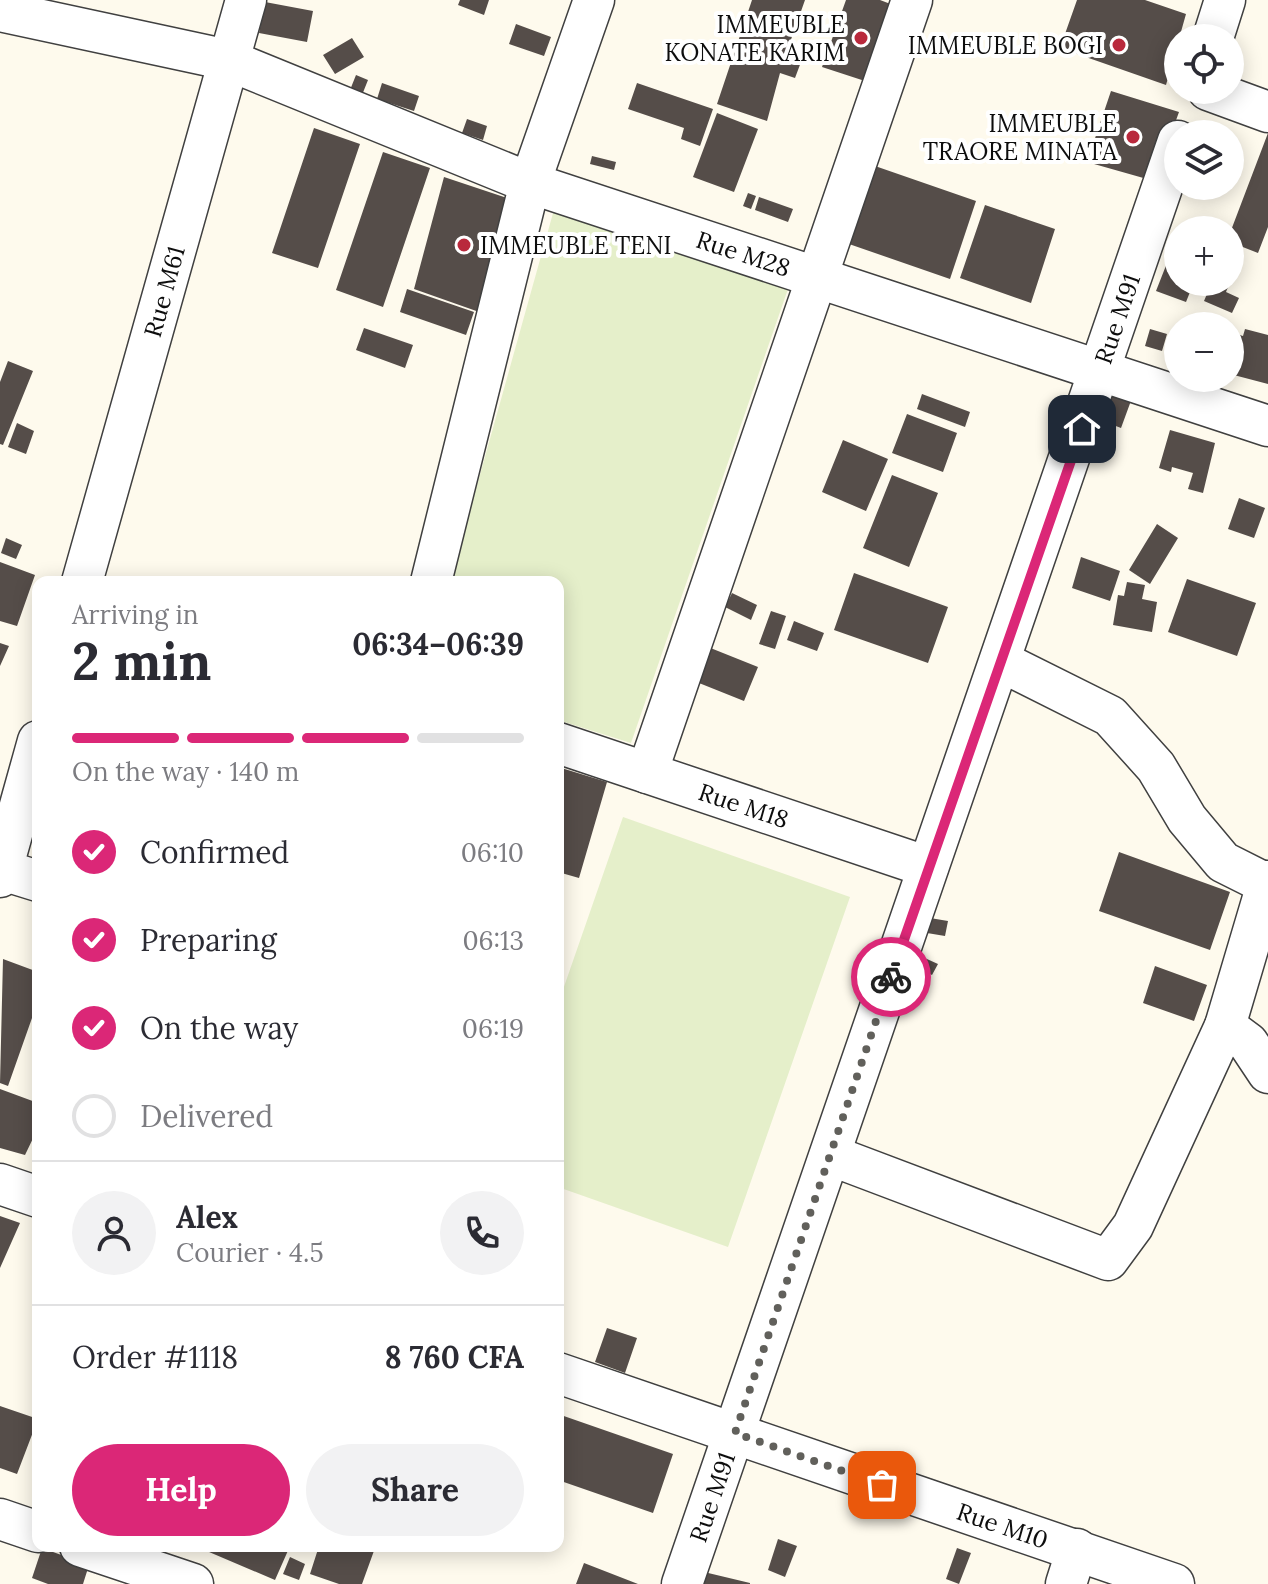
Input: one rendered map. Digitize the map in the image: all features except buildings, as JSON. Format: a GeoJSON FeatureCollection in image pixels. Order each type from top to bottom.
{"type":"FeatureCollection","features":[{"type":"Feature","properties":{"kind":"street","name":"Rue M61"},"geometry":{"type":"LineString","coordinates":[[84,576],[246,0]]}},
{"type":"Feature","properties":{"kind":"street"},"geometry":{"type":"LineString","coordinates":[[432,576],[530,183],[594,0]]}},
{"type":"Feature","properties":{"kind":"street"},"geometry":{"type":"LineString","coordinates":[[647,773],[912,0]]}},
{"type":"Feature","properties":{"kind":"street"},"geometry":{"type":"LineString","coordinates":[[1217,24],[1225,0]]}},
{"type":"Feature","properties":{"kind":"street","name":"Rue M28"},"geometry":{"type":"LineString","coordinates":[[0,11],[228,60],[530,183],[1268,426]]}},
{"type":"Feature","properties":{"kind":"street"},"geometry":{"type":"LineString","coordinates":[[1244,103],[1268,112]]}},
{"type":"Feature","properties":{"kind":"street","name":"Rue M91"},"geometry":{"type":"LineString","coordinates":[[682,1584],[1102,371],[1164,183]]}},
{"type":"Feature","properties":{"kind":"street"},"geometry":{"type":"LineString","coordinates":[[830,1155],[1108,1260],[1133,1226],[1225,1026],[1267,883],[1223,862],[1187,819],[1156,767],[1110,716],[1000,661]]}},
{"type":"Feature","properties":{"kind":"street","name":"Rue M18"},"geometry":{"type":"LineString","coordinates":[[564,745],[928,867]]}},
{"type":"Feature","properties":{"kind":"street"},"geometry":{"type":"LineString","coordinates":[[13,876],[32,773]]}},
{"type":"Feature","properties":{"kind":"street"},"geometry":{"type":"LineString","coordinates":[[1225,1026],[1248,1043],[1268,1073]]}},
{"type":"Feature","properties":{"kind":"street"},"geometry":{"type":"LineString","coordinates":[[0,1184],[32,1195]]}},
{"type":"Feature","properties":{"kind":"street","name":"Rue M10"},"geometry":{"type":"LineString","coordinates":[[564,1375],[735,1433],[1072,1567],[1174,1584]]}},
{"type":"Feature","properties":{"kind":"street"},"geometry":{"type":"LineString","coordinates":[[0,1519],[32,1530]]}},
{"type":"Feature","properties":{"kind":"street"},"geometry":{"type":"LineString","coordinates":[[98,1552],[193,1584]]}},
{"type":"Feature","properties":{"kind":"green space"},"geometry":{"type":"Polygon","coordinates":[[[555,206],[789,286],[631,743],[564,722],[564,576],[452,576],[555,206]]]}},
{"type":"Feature","properties":{"kind":"green space"},"geometry":{"type":"Polygon","coordinates":[[[623,817],[850,897],[728,1247],[564,1189],[564,987],[623,817]]]}},
{"type":"Feature","properties":{"kind":"way so far"},"geometry":{"type":"LineString","coordinates":[[882,1485],[735,1433],[891,977]]}},
{"type":"Feature","properties":{"kind":"place","name":"IMMEUBLE KONATE KARIM"},"geometry":{"type":"Point","coordinates":[861,38]}},
{"type":"Feature","properties":{"kind":"place","name":"IMMEUBLE BOGI"},"geometry":{"type":"Point","coordinates":[1119,45]}},
{"type":"Feature","properties":{"kind":"place","name":"IMMEUBLE TRAORE MINATA"},"geometry":{"type":"Point","coordinates":[1133,137]}},
{"type":"Feature","properties":{"kind":"place","name":"IMMEUBLE TENI"},"geometry":{"type":"Point","coordinates":[464,245]}},
{"type":"Feature","properties":{"kind":"route"},"geometry":{"type":"LineString","coordinates":[[891,977],[1082,429]]}}]}
